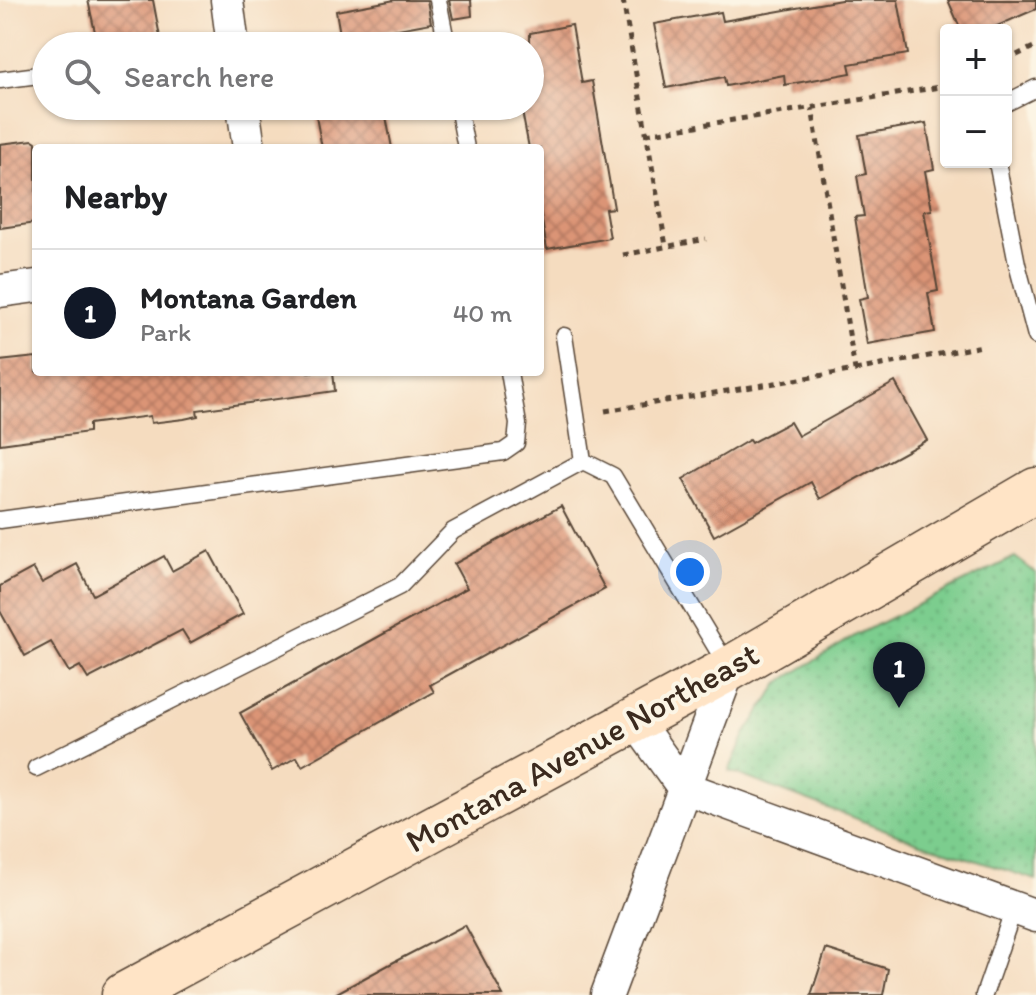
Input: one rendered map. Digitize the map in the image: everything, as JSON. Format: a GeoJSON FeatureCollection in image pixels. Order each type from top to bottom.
{"type":"FeatureCollection","features":[{"type":"Feature","properties":{"kind":"main road","name":"Montana Avenue Northeast"},"geometry":{"type":"LineString","coordinates":[[124,995],[729,669],[1036,490]]}},
{"type":"Feature","properties":{"kind":"street"},"geometry":{"type":"LineString","coordinates":[[227,0],[231,32]]}},
{"type":"Feature","properties":{"kind":"street"},"geometry":{"type":"LineString","coordinates":[[245,120],[248,144]]}},
{"type":"Feature","properties":{"kind":"street"},"geometry":{"type":"LineString","coordinates":[[0,291],[32,287]]}},
{"type":"Feature","properties":{"kind":"street"},"geometry":{"type":"LineString","coordinates":[[607,995],[729,669]]}},
{"type":"Feature","properties":{"kind":"street"},"geometry":{"type":"LineString","coordinates":[[634,719],[683,787],[1025,912]]}},
{"type":"Feature","properties":{"kind":"lane"},"geometry":{"type":"LineString","coordinates":[[438,0],[444,32]]}},
{"type":"Feature","properties":{"kind":"lane"},"geometry":{"type":"LineString","coordinates":[[0,80],[32,76]]}},
{"type":"Feature","properties":{"kind":"lane"},"geometry":{"type":"LineString","coordinates":[[1012,100],[1036,88]]}},
{"type":"Feature","properties":{"kind":"lane"},"geometry":{"type":"LineString","coordinates":[[461,120],[465,144]]}},
{"type":"Feature","properties":{"kind":"lane"},"geometry":{"type":"LineString","coordinates":[[998,168],[1017,264],[1036,336]]}},
{"type":"Feature","properties":{"kind":"lane"},"geometry":{"type":"LineString","coordinates":[[564,336],[583,461]]}},
{"type":"Feature","properties":{"kind":"lane"},"geometry":{"type":"LineString","coordinates":[[0,520],[503,452],[516,443],[518,424],[510,376]]}},
{"type":"Feature","properties":{"kind":"lane"},"geometry":{"type":"LineString","coordinates":[[583,461],[613,476],[729,669]]}},
{"type":"Feature","properties":{"kind":"lane"},"geometry":{"type":"LineString","coordinates":[[36,768],[400,586],[453,531],[583,461]]}},
{"type":"Feature","properties":{"kind":"lane"},"geometry":{"type":"LineString","coordinates":[[984,995],[1025,912]]}},
{"type":"Feature","properties":{"kind":"path"},"geometry":{"type":"LineString","coordinates":[[623,0],[666,246]]}},
{"type":"Feature","properties":{"kind":"path"},"geometry":{"type":"LineString","coordinates":[[1012,57],[1036,46]]}},
{"type":"Feature","properties":{"kind":"path"},"geometry":{"type":"LineString","coordinates":[[646,134],[940,87]]}},
{"type":"Feature","properties":{"kind":"path"},"geometry":{"type":"LineString","coordinates":[[812,108],[855,370]]}},
{"type":"Feature","properties":{"kind":"path"},"geometry":{"type":"LineString","coordinates":[[623,255],[706,239]]}},
{"type":"Feature","properties":{"kind":"path"},"geometry":{"type":"LineString","coordinates":[[605,411],[982,346]]}},
{"type":"Feature","properties":{"kind":"green space"},"geometry":{"type":"Polygon","coordinates":[[[1015,557],[1036,573],[1036,880],[918,842],[729,771],[745,734],[780,682],[858,634],[1015,557]]]}},
{"type":"Feature","properties":{"kind":"building"},"geometry":{"type":"Polygon","coordinates":[[[88,0],[153,0],[159,32],[95,32],[88,0]]]}},
{"type":"Feature","properties":{"kind":"building"},"geometry":{"type":"Polygon","coordinates":[[[395,0],[427,0],[431,23],[382,32],[340,32],[336,11],[395,0]]]}},
{"type":"Feature","properties":{"kind":"building"},"geometry":{"type":"Polygon","coordinates":[[[449,0],[471,0],[472,16],[453,19],[449,0]]]}},
{"type":"Feature","properties":{"kind":"building"},"geometry":{"type":"Polygon","coordinates":[[[841,0],[898,0],[908,54],[849,64],[851,73],[785,85],[784,75],[726,86],[724,77],[666,88],[654,24],[721,12],[723,21],[841,0]]]}},
{"type":"Feature","properties":{"kind":"building"},"geometry":{"type":"Polygon","coordinates":[[[948,0],[1036,0],[1036,9],[1002,24],[958,24],[948,0]]]}},
{"type":"Feature","properties":{"kind":"building"},"geometry":{"type":"Polygon","coordinates":[[[572,25],[582,83],[592,81],[614,208],[605,209],[610,238],[547,249],[544,232],[544,144],[528,144],[524,120],[544,120],[544,32],[535,32],[572,25]]]}},
{"type":"Feature","properties":{"kind":"building"},"geometry":{"type":"Polygon","coordinates":[[[317,120],[387,120],[391,144],[321,144],[317,120]]]}},
{"type":"Feature","properties":{"kind":"building"},"geometry":{"type":"Polygon","coordinates":[[[926,123],[934,169],[925,171],[932,210],[924,211],[938,291],[928,293],[935,332],[867,344],[859,299],[868,297],[855,217],[864,216],[857,176],[866,174],[859,135],[926,123]]]}},
{"type":"Feature","properties":{"kind":"building"},"geometry":{"type":"Polygon","coordinates":[[[36,142],[32,144],[32,224],[0,228],[0,144],[36,142]]]}},
{"type":"Feature","properties":{"kind":"building"},"geometry":{"type":"Polygon","coordinates":[[[32,357],[32,376],[333,376],[335,391],[197,410],[198,416],[184,419],[151,423],[150,416],[89,424],[89,432],[0,444],[0,361],[32,357]]]}},
{"type":"Feature","properties":{"kind":"building"},"geometry":{"type":"Polygon","coordinates":[[[895,382],[927,440],[820,499],[811,482],[714,536],[683,479],[749,440],[751,443],[790,422],[798,436],[895,382]]]}},
{"type":"Feature","properties":{"kind":"building"},"geometry":{"type":"Polygon","coordinates":[[[561,506],[605,589],[430,685],[434,692],[302,766],[297,757],[272,771],[240,713],[467,588],[454,564],[561,506]]]}},
{"type":"Feature","properties":{"kind":"building"},"geometry":{"type":"Polygon","coordinates":[[[209,551],[243,614],[190,643],[182,630],[88,679],[80,666],[69,672],[51,642],[25,656],[0,611],[0,586],[33,568],[42,583],[77,564],[93,595],[164,556],[172,571],[209,551]]]}},
{"type":"Feature","properties":{"kind":"building"},"geometry":{"type":"Polygon","coordinates":[[[465,925],[503,995],[333,995],[394,962],[465,925]]]}},
{"type":"Feature","properties":{"kind":"building"},"geometry":{"type":"Polygon","coordinates":[[[826,949],[888,969],[883,995],[811,995],[826,949]]]}},
{"type":"Feature","properties":{"kind":"place","name":"Montana Garden"},"geometry":{"type":"Point","coordinates":[899,708]}}]}
